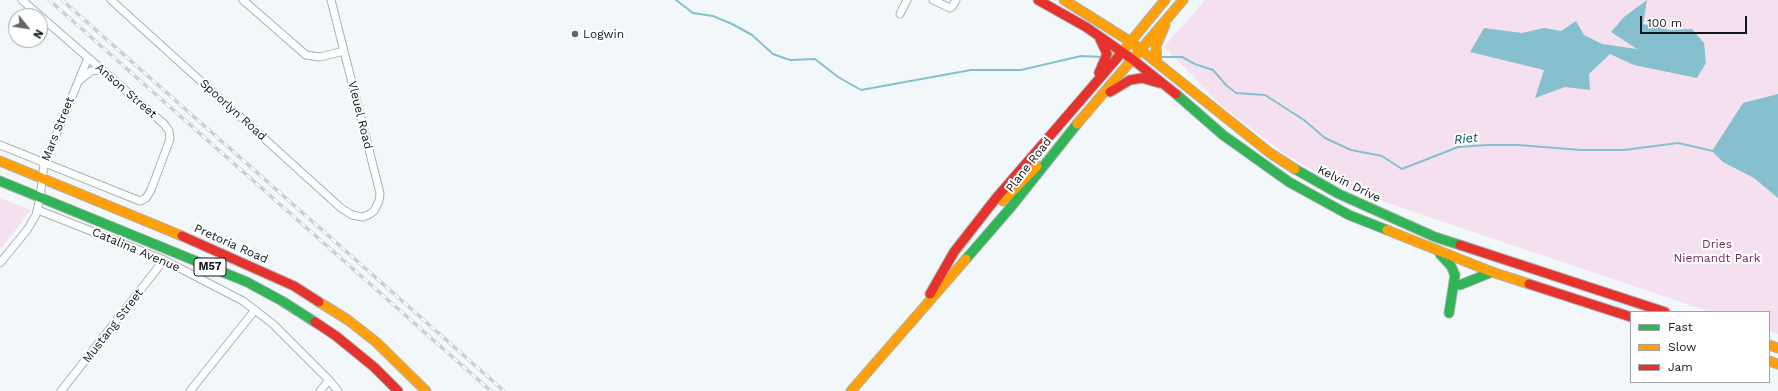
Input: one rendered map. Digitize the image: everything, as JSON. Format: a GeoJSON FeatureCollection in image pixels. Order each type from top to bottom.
{"type":"FeatureCollection","features":[{"type":"Feature","properties":{"kind":"main road"},"geometry":{"type":"LineString","coordinates":[[1038,0],[1093,31],[1132,59],[1168,87],[1223,135],[1289,182],[1349,215],[1440,253],[1492,272],[1630,317]]}},
{"type":"Feature","properties":{"kind":"main road","name":"Kelvin Drive"},"geometry":{"type":"LineString","coordinates":[[1064,0],[1141,49],[1270,153],[1306,176],[1339,194],[1435,237],[1662,311]]}},
{"type":"Feature","properties":{"kind":"main road","name":"Plane Road"},"geometry":{"type":"LineString","coordinates":[[892,343],[927,298],[954,252],[997,196],[1122,53],[1165,0]]}},
{"type":"Feature","properties":{"kind":"main road","name":"Plane Road"},"geometry":{"type":"LineString","coordinates":[[851,391],[1011,207],[1060,144],[1183,0]]}},
{"type":"Feature","properties":{"kind":"main road"},"geometry":{"type":"LineString","coordinates":[[1157,63],[1156,46],[1171,13]]}},
{"type":"Feature","properties":{"kind":"main road"},"geometry":{"type":"LineString","coordinates":[[1092,87],[1103,66],[1107,54],[1103,42],[1093,31]]}},
{"type":"Feature","properties":{"kind":"main road"},"geometry":{"type":"LineString","coordinates":[[1094,105],[1118,86],[1130,80],[1142,78],[1152,80],[1168,87]]}},
{"type":"Feature","properties":{"kind":"main road"},"geometry":{"type":"LineString","coordinates":[[1003,201],[1022,180],[1060,144]]}},
{"type":"Feature","properties":{"kind":"main road","name":"Pretoria Road"},"geometry":{"type":"LineString","coordinates":[[0,161],[208,246],[294,286],[348,320],[376,342],[426,391]]}},
{"type":"Feature","properties":{"kind":"main road","name":"M57"},"geometry":{"type":"LineString","coordinates":[[0,181],[247,282],[276,298],[336,336],[374,367],[398,391]]}},
{"type":"Feature","properties":{"kind":"main road"},"geometry":{"type":"LineString","coordinates":[[1440,253],[1451,266],[1455,275],[1449,313]]}},
{"type":"Feature","properties":{"kind":"main road"},"geometry":{"type":"LineString","coordinates":[[1460,285],[1472,278],[1492,272]]}},
{"type":"Feature","properties":{"kind":"main road"},"geometry":{"type":"LineString","coordinates":[[410,391],[417,381]]}},
{"type":"Feature","properties":{"kind":"street","name":"Anson Street"},"geometry":{"type":"LineString","coordinates":[[22,0],[164,124],[169,132],[170,139],[151,190],[146,198],[140,201],[44,164]]}},
{"type":"Feature","properties":{"kind":"street","name":"Spoorlyn Road"},"geometry":{"type":"LineString","coordinates":[[111,0],[341,208],[358,217]]}},
{"type":"Feature","properties":{"kind":"street"},"geometry":{"type":"LineString","coordinates":[[243,0],[306,55],[320,57],[344,51]]}},
{"type":"Feature","properties":{"kind":"street","name":"Vleuel Road"},"geometry":{"type":"LineString","coordinates":[[331,0],[380,193],[379,201],[374,211],[367,216],[358,217]]}},
{"type":"Feature","properties":{"kind":"street"},"geometry":{"type":"LineString","coordinates":[[900,14],[907,0]]}},
{"type":"Feature","properties":{"kind":"street"},"geometry":{"type":"LineString","coordinates":[[932,0],[950,8],[956,0]]}},
{"type":"Feature","properties":{"kind":"street","name":"Mars Street"},"geometry":{"type":"LineString","coordinates":[[0,263],[30,226],[38,210],[44,164],[88,58]]}},
{"type":"Feature","properties":{"kind":"street"},"geometry":{"type":"LineString","coordinates":[[78,83],[91,70],[101,70]]}},
{"type":"Feature","properties":{"kind":"street"},"geometry":{"type":"LineString","coordinates":[[0,145],[44,164]]}},
{"type":"Feature","properties":{"kind":"street","name":"Catalina Avenue"},"geometry":{"type":"LineString","coordinates":[[38,210],[164,260],[232,295],[273,324],[338,391]]}},
{"type":"Feature","properties":{"kind":"street","name":"Mustang Street"},"geometry":{"type":"LineString","coordinates":[[61,391],[164,260]]}},
{"type":"Feature","properties":{"kind":"street"},"geometry":{"type":"LineString","coordinates":[[190,391],[255,310]]}},
{"type":"Feature","properties":{"kind":"street"},"geometry":{"type":"LineString","coordinates":[[320,391],[329,380]]}},
{"type":"Feature","properties":{"kind":"green space","name":"Dries Niemandt Park"},"geometry":{"type":"Polygon","coordinates":[[[1205,0],[1778,0],[1778,334],[1770,331],[1770,311],[1707,311],[1349,190],[1286,155],[1222,106],[1164,47],[1205,0]]]}},
{"type":"Feature","properties":{"kind":"green space"},"geometry":{"type":"Polygon","coordinates":[[[0,198],[31,210],[0,250],[0,198]]]}},
{"type":"Feature","properties":{"kind":"water"},"geometry":{"type":"Polygon","coordinates":[[[1647,0],[1643,24],[1670,30],[1692,29],[1704,43],[1706,63],[1697,78],[1634,65],[1610,54],[1589,74],[1590,90],[1565,87],[1535,98],[1544,70],[1470,52],[1484,28],[1522,33],[1544,28],[1561,31],[1576,21],[1584,35],[1602,44],[1637,49],[1611,32],[1624,17],[1647,0]]]}},
{"type":"Feature","properties":{"kind":"water"},"geometry":{"type":"Polygon","coordinates":[[[1778,94],[1778,198],[1754,178],[1723,162],[1712,151],[1743,103],[1778,94]]]}},
{"type":"Feature","properties":{"kind":"waterway"},"geometry":{"type":"LineString","coordinates":[[676,0],[693,13],[713,16],[752,35],[773,54],[790,60],[815,59],[838,77],[861,90],[971,70],[1021,70],[1081,56],[1103,57]]}},
{"type":"Feature","properties":{"kind":"waterway","name":"Riet"},"geometry":{"type":"LineString","coordinates":[[1159,57],[1182,57],[1195,64],[1213,70],[1226,85],[1236,93],[1265,95],[1304,120],[1325,138],[1351,150],[1382,156],[1402,169],[1458,147],[1487,145],[1518,145],[1581,150],[1624,150],[1678,143],[1713,151]]}},
{"type":"Feature","properties":{"kind":"railway"},"geometry":{"type":"LineString","coordinates":[[49,0],[491,391]]}},
{"type":"Feature","properties":{"kind":"railway"},"geometry":{"type":"LineString","coordinates":[[62,0],[504,391]]}},
{"type":"Feature","properties":{"kind":"traffic: fast"},"geometry":{"type":"LineString","coordinates":[[1176,94],[1223,135],[1289,182],[1349,215],[1387,230]]}},
{"type":"Feature","properties":{"kind":"traffic: fast"},"geometry":{"type":"LineString","coordinates":[[966,259],[1011,207],[1077,124]]}},
{"type":"Feature","properties":{"kind":"traffic: fast"},"geometry":{"type":"LineString","coordinates":[[1295,169],[1339,194],[1435,237],[1460,245]]}},
{"type":"Feature","properties":{"kind":"traffic: fast"},"geometry":{"type":"LineString","coordinates":[[0,181],[247,282],[282,301],[315,322]]}},
{"type":"Feature","properties":{"kind":"traffic: fast"},"geometry":{"type":"LineString","coordinates":[[1440,254],[1451,266],[1455,275],[1449,313]]}},
{"type":"Feature","properties":{"kind":"traffic: fast"},"geometry":{"type":"LineString","coordinates":[[1460,285],[1492,272]]}},
{"type":"Feature","properties":{"kind":"traffic: slow"},"geometry":{"type":"LineString","coordinates":[[1064,0],[1131,42],[1270,153],[1295,169]]}},
{"type":"Feature","properties":{"kind":"traffic: slow"},"geometry":{"type":"LineString","coordinates":[[1118,57],[1165,0]]}},
{"type":"Feature","properties":{"kind":"traffic: slow"},"geometry":{"type":"LineString","coordinates":[[1077,124],[1183,0]]}},
{"type":"Feature","properties":{"kind":"traffic: slow"},"geometry":{"type":"LineString","coordinates":[[1157,63],[1156,46],[1165,25]]}},
{"type":"Feature","properties":{"kind":"traffic: slow"},"geometry":{"type":"LineString","coordinates":[[0,161],[182,236]]}},
{"type":"Feature","properties":{"kind":"traffic: slow"},"geometry":{"type":"LineString","coordinates":[[1003,201],[1037,166]]}},
{"type":"Feature","properties":{"kind":"traffic: slow"},"geometry":{"type":"LineString","coordinates":[[1387,230],[1492,272],[1529,284]]}},
{"type":"Feature","properties":{"kind":"traffic: slow"},"geometry":{"type":"LineString","coordinates":[[851,391],[966,259]]}},
{"type":"Feature","properties":{"kind":"traffic: slow"},"geometry":{"type":"LineString","coordinates":[[319,302],[348,320],[376,342],[426,391]]}},
{"type":"Feature","properties":{"kind":"traffic: slow"},"geometry":{"type":"LineString","coordinates":[[1770,345],[1778,348]]}},
{"type":"Feature","properties":{"kind":"traffic: slow"},"geometry":{"type":"LineString","coordinates":[[1770,361],[1778,364]]}},
{"type":"Feature","properties":{"kind":"traffic: jam"},"geometry":{"type":"LineString","coordinates":[[1038,0],[1086,27],[1132,59],[1176,94]]}},
{"type":"Feature","properties":{"kind":"traffic: jam"},"geometry":{"type":"LineString","coordinates":[[1099,73],[1107,54],[1100,39]]}},
{"type":"Feature","properties":{"kind":"traffic: jam"},"geometry":{"type":"LineString","coordinates":[[930,294],[954,252],[997,197],[1118,57]]}},
{"type":"Feature","properties":{"kind":"traffic: jam"},"geometry":{"type":"LineString","coordinates":[[1110,92],[1130,80],[1142,78],[1159,83]]}},
{"type":"Feature","properties":{"kind":"traffic: jam"},"geometry":{"type":"LineString","coordinates":[[182,236],[294,286],[319,302]]}},
{"type":"Feature","properties":{"kind":"traffic: jam"},"geometry":{"type":"LineString","coordinates":[[1460,245],[1662,311]]}},
{"type":"Feature","properties":{"kind":"traffic: jam"},"geometry":{"type":"LineString","coordinates":[[1529,284],[1630,317]]}},
{"type":"Feature","properties":{"kind":"traffic: jam"},"geometry":{"type":"LineString","coordinates":[[315,322],[336,336],[374,367],[398,391]]}},
{"type":"Feature","properties":{"kind":"place","name":"Logwin"},"geometry":{"type":"Point","coordinates":[575,34]}}]}
